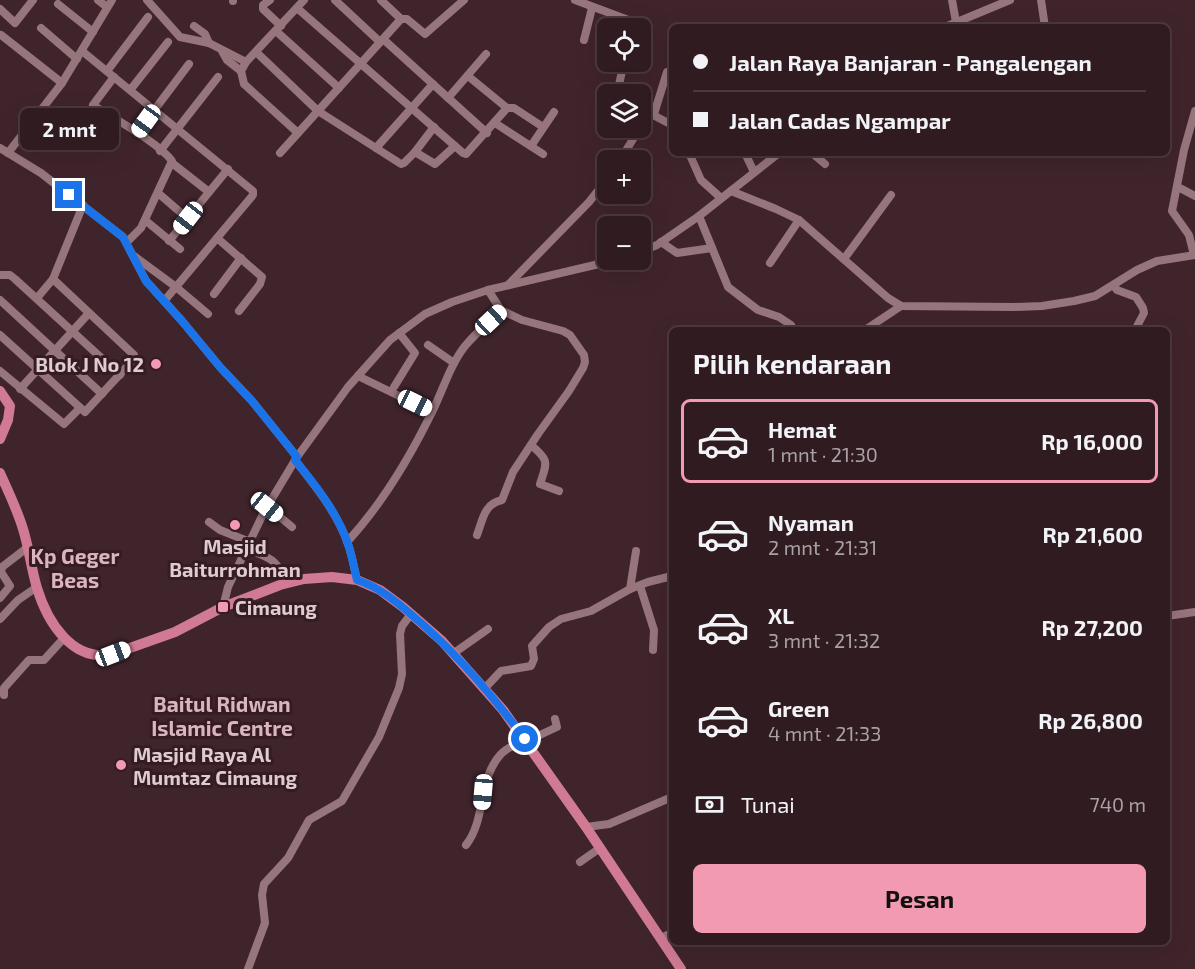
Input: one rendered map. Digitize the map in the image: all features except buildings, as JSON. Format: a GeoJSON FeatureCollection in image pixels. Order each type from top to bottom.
{"type":"FeatureCollection","features":[{"type":"Feature","properties":{"kind":"main road"},"geometry":{"type":"LineString","coordinates":[[0,391],[10,406],[8,420],[0,439]]}},
{"type":"Feature","properties":{"kind":"main road"},"geometry":{"type":"LineString","coordinates":[[0,473],[3,485],[18,512],[37,587],[51,618],[64,638],[88,655],[104,656],[175,632],[223,607],[285,584],[316,577],[357,580],[380,590],[442,640],[485,688],[526,740],[681,969]]}},
{"type":"Feature","properties":{"kind":"street"},"geometry":{"type":"LineString","coordinates":[[0,9],[15,23],[33,0]]}},
{"type":"Feature","properties":{"kind":"street"},"geometry":{"type":"LineString","coordinates":[[8,153],[62,83],[80,55],[109,3],[98,0]]}},
{"type":"Feature","properties":{"kind":"street"},"geometry":{"type":"LineString","coordinates":[[147,0],[180,37],[209,43],[246,62]]}},
{"type":"Feature","properties":{"kind":"street"},"geometry":{"type":"LineString","coordinates":[[270,0],[263,5],[263,9],[278,28],[339,88]]}},
{"type":"Feature","properties":{"kind":"street"},"geometry":{"type":"LineString","coordinates":[[335,0],[487,133]]}},
{"type":"Feature","properties":{"kind":"street"},"geometry":{"type":"LineString","coordinates":[[381,0],[401,19],[407,19],[422,33],[428,34],[464,0]]}},
{"type":"Feature","properties":{"kind":"street"},"geometry":{"type":"LineString","coordinates":[[575,0],[622,18]]}},
{"type":"Feature","properties":{"kind":"street"},"geometry":{"type":"LineString","coordinates":[[952,0],[956,21]]}},
{"type":"Feature","properties":{"kind":"street"},"geometry":{"type":"LineString","coordinates":[[950,24],[998,2],[1010,0]]}},
{"type":"Feature","properties":{"kind":"street"},"geometry":{"type":"LineString","coordinates":[[1041,0],[1045,24]]}},
{"type":"Feature","properties":{"kind":"street"},"geometry":{"type":"LineString","coordinates":[[241,70],[300,3],[360,64],[463,153],[469,153],[507,108]]}},
{"type":"Feature","properties":{"kind":"street"},"geometry":{"type":"LineString","coordinates":[[58,4],[93,32]]}},
{"type":"Feature","properties":{"kind":"street"},"geometry":{"type":"LineString","coordinates":[[584,40],[592,8]]}},
{"type":"Feature","properties":{"kind":"street"},"geometry":{"type":"LineString","coordinates":[[107,71],[148,17]]}},
{"type":"Feature","properties":{"kind":"street"},"geometry":{"type":"LineString","coordinates":[[280,153],[401,19]]}},
{"type":"Feature","properties":{"kind":"street"},"geometry":{"type":"LineString","coordinates":[[194,26],[205,34],[209,43]]}},
{"type":"Feature","properties":{"kind":"street"},"geometry":{"type":"LineString","coordinates":[[41,28],[131,89],[252,189],[253,195],[165,300]]}},
{"type":"Feature","properties":{"kind":"street"},"geometry":{"type":"LineString","coordinates":[[1,35],[62,83]]}},
{"type":"Feature","properties":{"kind":"street"},"geometry":{"type":"LineString","coordinates":[[131,89],[168,42]]}},
{"type":"Feature","properties":{"kind":"street"},"geometry":{"type":"LineString","coordinates":[[222,51],[227,60],[241,70],[244,84],[298,134]]}},
{"type":"Feature","properties":{"kind":"street"},"geometry":{"type":"LineString","coordinates":[[256,52],[318,111],[401,164],[415,152],[434,127]]}},
{"type":"Feature","properties":{"kind":"street"},"geometry":{"type":"LineString","coordinates":[[448,99],[486,54]]}},
{"type":"Feature","properties":{"kind":"street"},"geometry":{"type":"LineString","coordinates":[[137,133],[189,64]]}},
{"type":"Feature","properties":{"kind":"street"},"geometry":{"type":"LineString","coordinates":[[667,72],[652,113],[669,123]]}},
{"type":"Feature","properties":{"kind":"street"},"geometry":{"type":"LineString","coordinates":[[468,76],[507,108],[514,108],[543,127]]}},
{"type":"Feature","properties":{"kind":"street"},"geometry":{"type":"LineString","coordinates":[[114,77],[93,105],[137,133],[208,192]]}},
{"type":"Feature","properties":{"kind":"street"},"geometry":{"type":"LineString","coordinates":[[160,151],[218,77]]}},
{"type":"Feature","properties":{"kind":"street"},"geometry":{"type":"LineString","coordinates":[[376,148],[433,84]]}},
{"type":"Feature","properties":{"kind":"street"},"geometry":{"type":"LineString","coordinates":[[731,191],[776,208],[799,220],[888,298],[901,306],[966,308],[1042,306],[1095,296],[1137,270],[1157,261],[1194,255],[1189,235],[1173,214],[1184,150],[1195,111]]}},
{"type":"Feature","properties":{"kind":"street"},"geometry":{"type":"LineString","coordinates":[[531,146],[554,112]]}},
{"type":"Feature","properties":{"kind":"street"},"geometry":{"type":"LineString","coordinates":[[495,123],[543,154]]}},
{"type":"Feature","properties":{"kind":"street"},"geometry":{"type":"LineString","coordinates":[[415,152],[435,164],[455,146]]}},
{"type":"Feature","properties":{"kind":"street"},"geometry":{"type":"LineString","coordinates":[[0,148],[41,173],[106,222],[127,242],[142,275],[252,401],[323,496],[347,542],[357,580]]}},
{"type":"Feature","properties":{"kind":"street"},"geometry":{"type":"LineString","coordinates":[[690,156],[701,180],[721,198]]}},
{"type":"Feature","properties":{"kind":"street"},"geometry":{"type":"LineString","coordinates":[[746,156],[754,172]]}},
{"type":"Feature","properties":{"kind":"street"},"geometry":{"type":"LineString","coordinates":[[651,247],[699,216],[774,156]]}},
{"type":"Feature","properties":{"kind":"street"},"geometry":{"type":"LineString","coordinates":[[816,156],[825,164]]}},
{"type":"Feature","properties":{"kind":"street"},"geometry":{"type":"LineString","coordinates":[[127,242],[137,234],[146,220],[172,163]]}},
{"type":"Feature","properties":{"kind":"street"},"geometry":{"type":"LineString","coordinates":[[169,241],[228,169]]}},
{"type":"Feature","properties":{"kind":"street"},"geometry":{"type":"LineString","coordinates":[[1178,187],[1195,196]]}},
{"type":"Feature","properties":{"kind":"street"},"geometry":{"type":"LineString","coordinates":[[507,286],[597,192]]}},
{"type":"Feature","properties":{"kind":"street"},"geometry":{"type":"LineString","coordinates":[[158,193],[188,218]]}},
{"type":"Feature","properties":{"kind":"street"},"geometry":{"type":"LineString","coordinates":[[844,259],[891,195]]}},
{"type":"Feature","properties":{"kind":"street"},"geometry":{"type":"LineString","coordinates":[[37,298],[53,279],[82,205]]}},
{"type":"Feature","properties":{"kind":"street"},"geometry":{"type":"LineString","coordinates":[[699,216],[724,279],[732,291],[758,310],[779,317],[791,325]]}},
{"type":"Feature","properties":{"kind":"street"},"geometry":{"type":"LineString","coordinates":[[146,220],[180,249]]}},
{"type":"Feature","properties":{"kind":"street"},"geometry":{"type":"LineString","coordinates":[[770,262],[799,220]]}},
{"type":"Feature","properties":{"kind":"street"},"geometry":{"type":"LineString","coordinates":[[217,238],[261,275],[262,279],[238,311]]}},
{"type":"Feature","properties":{"kind":"street"},"geometry":{"type":"LineString","coordinates":[[661,242],[677,253],[712,248]]}},
{"type":"Feature","properties":{"kind":"street"},"geometry":{"type":"LineString","coordinates":[[133,255],[207,314]]}},
{"type":"Feature","properties":{"kind":"street"},"geometry":{"type":"LineString","coordinates":[[214,294],[241,258]]}},
{"type":"Feature","properties":{"kind":"street"},"geometry":{"type":"LineString","coordinates":[[223,607],[228,587],[267,507],[296,459],[329,411],[399,333],[425,314],[452,302],[488,290],[597,265]]}},
{"type":"Feature","properties":{"kind":"street"},"geometry":{"type":"LineString","coordinates":[[0,275],[10,275],[120,375]]}},
{"type":"Feature","properties":{"kind":"street"},"geometry":{"type":"LineString","coordinates":[[0,335],[85,412],[135,358],[53,279]]}},
{"type":"Feature","properties":{"kind":"street"},"geometry":{"type":"LineString","coordinates":[[1114,286],[1117,290],[1136,297],[1143,308],[1144,313],[1137,327]]}},
{"type":"Feature","properties":{"kind":"street"},"geometry":{"type":"LineString","coordinates":[[477,535],[487,509],[494,501],[502,500],[513,472],[579,375],[583,368],[584,356],[570,334],[522,320],[501,310],[488,290]]}},
{"type":"Feature","properties":{"kind":"street"},"geometry":{"type":"LineString","coordinates":[[0,300],[102,394]]}},
{"type":"Feature","properties":{"kind":"street"},"geometry":{"type":"LineString","coordinates":[[870,327],[901,306]]}},
{"type":"Feature","properties":{"kind":"street"},"geometry":{"type":"LineString","coordinates":[[347,542],[390,489],[432,412],[454,363],[465,347],[501,310]]}},
{"type":"Feature","properties":{"kind":"street"},"geometry":{"type":"LineString","coordinates":[[20,389],[89,313]]}},
{"type":"Feature","properties":{"kind":"street"},"geometry":{"type":"LineString","coordinates":[[394,387],[415,353],[399,333]]}},
{"type":"Feature","properties":{"kind":"street"},"geometry":{"type":"LineString","coordinates":[[428,345],[454,363]]}},
{"type":"Feature","properties":{"kind":"street"},"geometry":{"type":"LineString","coordinates":[[0,371],[64,424],[80,408]]}},
{"type":"Feature","properties":{"kind":"street"},"geometry":{"type":"LineString","coordinates":[[358,376],[432,412]]}},
{"type":"Feature","properties":{"kind":"street"},"geometry":{"type":"LineString","coordinates":[[531,445],[541,454],[546,463],[540,484],[559,491]]}},
{"type":"Feature","properties":{"kind":"street"},"geometry":{"type":"LineString","coordinates":[[267,507],[292,527]]}},
{"type":"Feature","properties":{"kind":"street"},"geometry":{"type":"LineString","coordinates":[[209,522],[272,560],[281,569],[285,584]]}},
{"type":"Feature","properties":{"kind":"street"},"geometry":{"type":"LineString","coordinates":[[0,598],[10,586],[0,570],[28,548]]}},
{"type":"Feature","properties":{"kind":"street"},"geometry":{"type":"LineString","coordinates":[[630,589],[636,551]]}},
{"type":"Feature","properties":{"kind":"street"},"geometry":{"type":"LineString","coordinates":[[485,688],[501,671],[531,666],[534,659],[532,646],[555,622],[594,610],[630,589],[669,577]]}},
{"type":"Feature","properties":{"kind":"street"},"geometry":{"type":"LineString","coordinates":[[640,586],[654,630],[653,650]]}},
{"type":"Feature","properties":{"kind":"street"},"geometry":{"type":"LineString","coordinates":[[0,617],[18,600],[37,587]]}},
{"type":"Feature","properties":{"kind":"street"},"geometry":{"type":"LineString","coordinates":[[1170,616],[1195,612]]}},
{"type":"Feature","properties":{"kind":"street"},"geometry":{"type":"LineString","coordinates":[[248,969],[265,923],[262,890],[264,884],[288,858],[309,820],[342,801],[381,732],[399,688],[402,674],[400,634],[402,626],[411,614]]}},
{"type":"Feature","properties":{"kind":"street"},"geometry":{"type":"LineString","coordinates":[[452,651],[488,629]]}},
{"type":"Feature","properties":{"kind":"street"},"geometry":{"type":"LineString","coordinates":[[4,695],[4,688],[30,660],[44,660],[64,638]]}},
{"type":"Feature","properties":{"kind":"street"},"geometry":{"type":"LineString","coordinates":[[466,845],[472,838],[481,811],[488,775],[504,752],[557,727],[555,719]]}},
{"type":"Feature","properties":{"kind":"street"},"geometry":{"type":"LineString","coordinates":[[586,827],[609,824],[669,798]]}},
{"type":"Feature","properties":{"kind":"street"},"geometry":{"type":"LineString","coordinates":[[580,862],[600,848]]}},
{"type":"Feature","properties":{"kind":"street"},"geometry":{"type":"LineString","coordinates":[[660,938],[669,934]]}},
{"type":"Feature","properties":{"kind":"place","name":"Blok J No 12"},"geometry":{"type":"Point","coordinates":[156,364]}},
{"type":"Feature","properties":{"kind":"place","name":"Masjid Baiturrohman"},"geometry":{"type":"Point","coordinates":[235,525]}},
{"type":"Feature","properties":{"kind":"place","name":"Cimaung"},"geometry":{"type":"Point","coordinates":[223,607]}},
{"type":"Feature","properties":{"kind":"place","name":"Masjid Raya Al Mumtaz Cimaung"},"geometry":{"type":"Point","coordinates":[121,765]}},
{"type":"Feature","properties":{"kind":"district","name":"Kp Geger Beas"},"geometry":{"type":"Point","coordinates":[75,567]}},
{"type":"Feature","properties":{"kind":"district","name":"Baitul Ridwan Islamic Centre"},"geometry":{"type":"Point","coordinates":[222,715]}},
{"type":"Feature","properties":{"kind":"route"},"geometry":{"type":"LineString","coordinates":[[69,195],[123,237],[146,281],[165,300],[231,380],[252,401],[297,457],[295,460],[332,511],[347,542],[357,580],[380,590],[442,640],[485,688],[525,739]]}}]}
